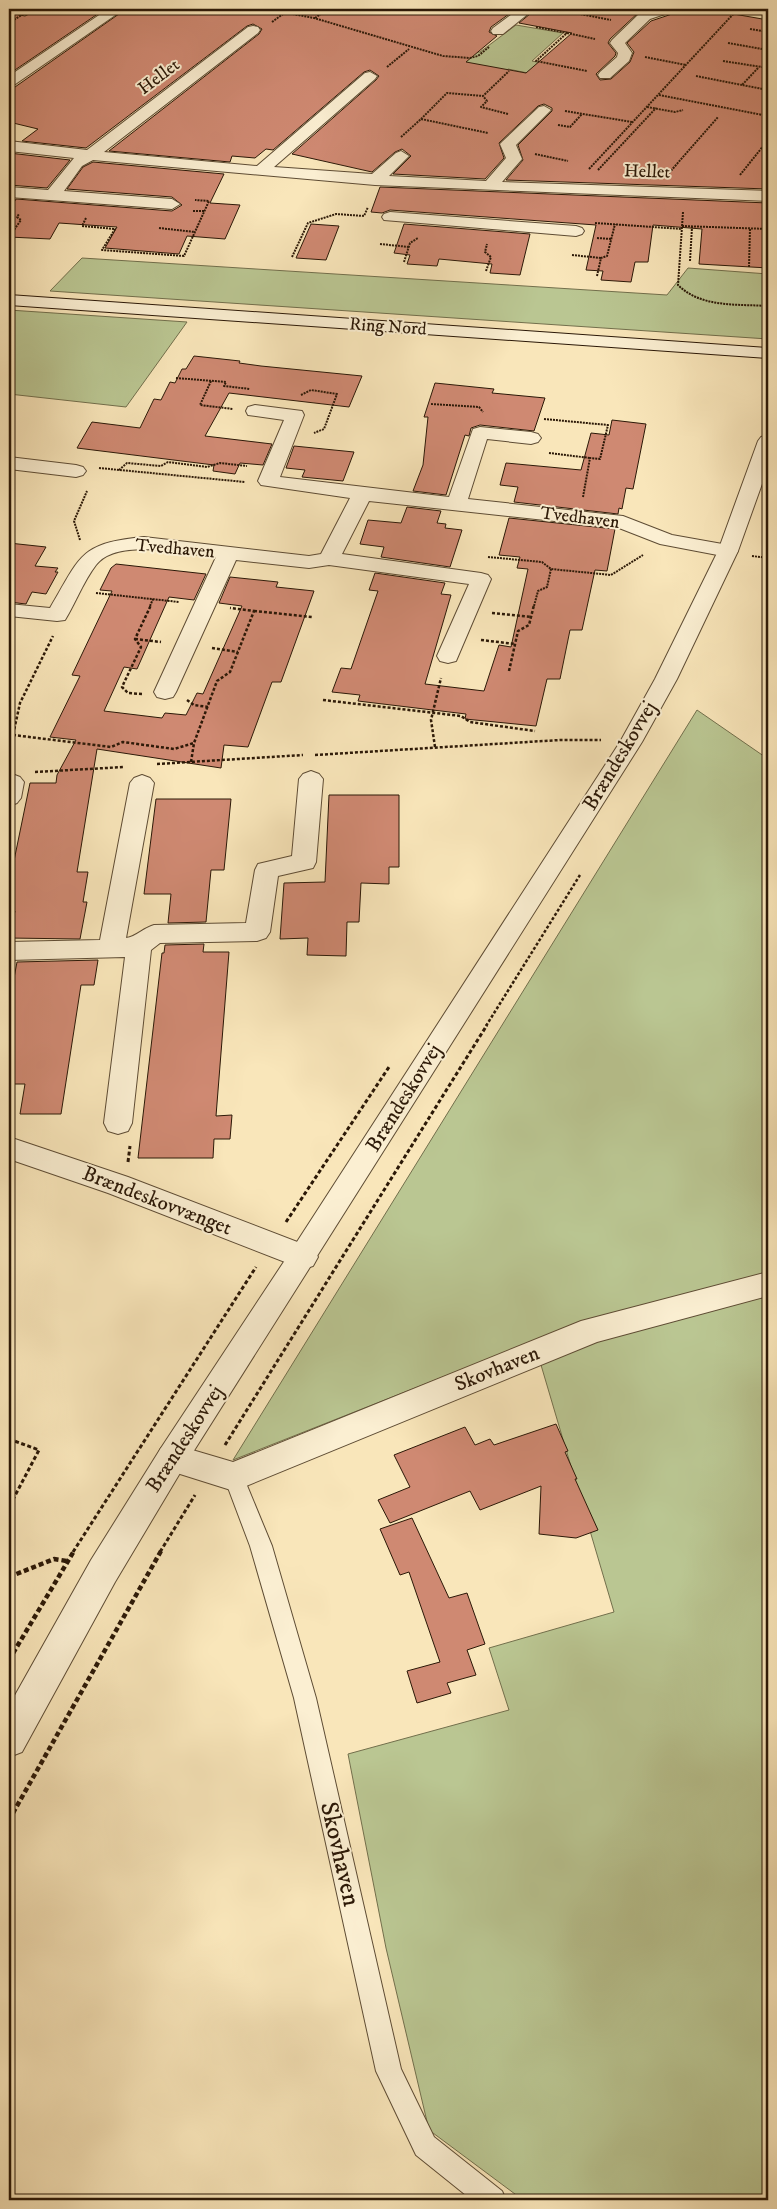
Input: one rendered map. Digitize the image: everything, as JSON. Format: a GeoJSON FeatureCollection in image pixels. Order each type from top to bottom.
{"type":"FeatureCollection","features":[{"type":"Feature","properties":{"kind":"street"},"geometry":{"type":"LineString","coordinates":[[9,82],[118,9]]}},
{"type":"Feature","properties":{"kind":"street"},"geometry":{"type":"LineString","coordinates":[[498,31],[527,9]]}},
{"type":"Feature","properties":{"kind":"street"},"geometry":{"type":"LineString","coordinates":[[605,75],[624,58],[621,48],[636,24],[645,16],[666,9]]}},
{"type":"Feature","properties":{"kind":"street","name":"Hellet"},"geometry":{"type":"LineString","coordinates":[[53,195],[76,163],[89,156],[253,30]]}},
{"type":"Feature","properties":{"kind":"street"},"geometry":{"type":"LineString","coordinates":[[261,171],[370,76]]}},
{"type":"Feature","properties":{"kind":"street"},"geometry":{"type":"LineString","coordinates":[[490,186],[514,159],[512,144],[539,115]]}},
{"type":"Feature","properties":{"kind":"street","name":"Hellet"},"geometry":{"type":"LineString","coordinates":[[9,146],[89,156],[375,180],[525,188],[768,196]]}},
{"type":"Feature","properties":{"kind":"street"},"geometry":{"type":"LineString","coordinates":[[375,180],[401,156]]}},
{"type":"Feature","properties":{"kind":"street"},"geometry":{"type":"LineString","coordinates":[[521,216],[525,188]]}},
{"type":"Feature","properties":{"kind":"street"},"geometry":{"type":"LineString","coordinates":[[9,192],[172,204]]}},
{"type":"Feature","properties":{"kind":"street"},"geometry":{"type":"LineString","coordinates":[[390,216],[493,224],[521,216],[576,230]]}},
{"type":"Feature","properties":{"kind":"street","name":"Ring Nord"},"geometry":{"type":"LineString","coordinates":[[9,300],[768,353]]}},
{"type":"Feature","properties":{"kind":"street"},"geometry":{"type":"LineString","coordinates":[[255,411],[294,415],[270,475]]}},
{"type":"Feature","properties":{"kind":"street"},"geometry":{"type":"LineString","coordinates":[[457,504],[480,433],[531,438]]}},
{"type":"Feature","properties":{"kind":"street","name":"Brændeskovvej"},"geometry":{"type":"LineString","coordinates":[[9,1740],[102,1571],[172,1458],[304,1257],[631,742],[666,678],[743,557],[768,441]]}},
{"type":"Feature","properties":{"kind":"street"},"geometry":{"type":"LineString","coordinates":[[9,463],[87,477]]}},
{"type":"Feature","properties":{"kind":"street","name":"Tvedhaven"},"geometry":{"type":"LineString","coordinates":[[270,475],[362,494],[623,522],[667,540],[743,557]]}},
{"type":"Feature","properties":{"kind":"street"},"geometry":{"type":"LineString","coordinates":[[329,559],[362,494]]}},
{"type":"Feature","properties":{"kind":"street","name":"Tvedhaven"},"geometry":{"type":"LineString","coordinates":[[94,554],[118,546],[144,543],[309,562],[329,559],[481,579],[448,656]]}},
{"type":"Feature","properties":{"kind":"street"},"geometry":{"type":"LineString","coordinates":[[9,610],[58,615],[88,561],[94,554]]}},
{"type":"Feature","properties":{"kind":"street","name":"Tvedhaven"},"geometry":{"type":"LineString","coordinates":[[165,692],[228,554]]}},
{"type":"Feature","properties":{"kind":"street"},"geometry":{"type":"LineString","coordinates":[[9,950],[111,950],[139,946],[154,934],[257,932],[267,870],[304,862],[311,779]]}},
{"type":"Feature","properties":{"kind":"street"},"geometry":{"type":"LineString","coordinates":[[111,950],[142,783]]}},
{"type":"Feature","properties":{"kind":"street"},"geometry":{"type":"LineString","coordinates":[[118,1123],[139,946]]}},
{"type":"Feature","properties":{"kind":"street","name":"Brændeskovvænget"},"geometry":{"type":"LineString","coordinates":[[9,1148],[118,1185],[304,1257]]}},
{"type":"Feature","properties":{"kind":"street","name":"Skovhaven"},"geometry":{"type":"LineString","coordinates":[[222,1473],[592,1330],[768,1284]]}},
{"type":"Feature","properties":{"kind":"street"},"geometry":{"type":"LineString","coordinates":[[172,1458],[222,1473]]}},
{"type":"Feature","properties":{"kind":"lane","name":"Skovhaven"},"geometry":{"type":"LineString","coordinates":[[222,1473],[261,1546],[305,1698],[389,2071],[425,2146],[493,2200]]}},
{"type":"Feature","properties":{"kind":"path"},"geometry":{"type":"LineString","coordinates":[[9,23],[31,9]]}},
{"type":"Feature","properties":{"kind":"path"},"geometry":{"type":"LineString","coordinates":[[266,9],[314,18],[409,48],[443,56],[470,58],[478,56],[500,37],[498,31]]}},
{"type":"Feature","properties":{"kind":"path"},"geometry":{"type":"LineString","coordinates":[[314,18],[328,9]]}},
{"type":"Feature","properties":{"kind":"path"},"geometry":{"type":"LineString","coordinates":[[554,9],[636,24]]}},
{"type":"Feature","properties":{"kind":"path"},"geometry":{"type":"LineString","coordinates":[[575,189],[633,122],[737,10],[745,9]]}},
{"type":"Feature","properties":{"kind":"path"},"geometry":{"type":"LineString","coordinates":[[9,12],[23,14]]}},
{"type":"Feature","properties":{"kind":"path"},"geometry":{"type":"LineString","coordinates":[[509,22],[566,33],[686,65]]}},
{"type":"Feature","properties":{"kind":"path"},"geometry":{"type":"LineString","coordinates":[[750,29],[768,32]]}},
{"type":"Feature","properties":{"kind":"path"},"geometry":{"type":"LineString","coordinates":[[566,33],[536,61],[605,75]]}},
{"type":"Feature","properties":{"kind":"path"},"geometry":{"type":"LineString","coordinates":[[728,43],[768,50]]}},
{"type":"Feature","properties":{"kind":"path"},"geometry":{"type":"LineString","coordinates":[[370,76],[379,73],[409,48]]}},
{"type":"Feature","properties":{"kind":"path"},"geometry":{"type":"LineString","coordinates":[[723,61],[758,68],[768,68]]}},
{"type":"Feature","properties":{"kind":"path"},"geometry":{"type":"LineString","coordinates":[[742,85],[758,68]]}},
{"type":"Feature","properties":{"kind":"path"},"geometry":{"type":"LineString","coordinates":[[483,96],[508,71]]}},
{"type":"Feature","properties":{"kind":"path"},"geometry":{"type":"LineString","coordinates":[[696,76],[768,90]]}},
{"type":"Feature","properties":{"kind":"path"},"geometry":{"type":"LineString","coordinates":[[401,156],[387,150],[447,92],[483,96],[487,101],[480,107],[484,109],[539,115]]}},
{"type":"Feature","properties":{"kind":"path"},"geometry":{"type":"LineString","coordinates":[[658,95],[768,116]]}},
{"type":"Feature","properties":{"kind":"path"},"geometry":{"type":"LineString","coordinates":[[647,107],[675,112],[683,110]]}},
{"type":"Feature","properties":{"kind":"path"},"geometry":{"type":"LineString","coordinates":[[575,189],[656,108]]}},
{"type":"Feature","properties":{"kind":"path"},"geometry":{"type":"LineString","coordinates":[[564,111],[633,122]]}},
{"type":"Feature","properties":{"kind":"path"},"geometry":{"type":"LineString","coordinates":[[658,192],[659,185],[718,117]]}},
{"type":"Feature","properties":{"kind":"path"},"geometry":{"type":"LineString","coordinates":[[421,119],[568,161]]}},
{"type":"Feature","properties":{"kind":"path"},"geometry":{"type":"LineString","coordinates":[[730,194],[730,188],[768,140]]}},
{"type":"Feature","properties":{"kind":"path"},"geometry":{"type":"LineString","coordinates":[[684,193],[678,285],[683,292],[703,300],[768,306]]}},
{"type":"Feature","properties":{"kind":"path"},"geometry":{"type":"LineString","coordinates":[[292,257],[308,223],[336,214],[364,216],[368,207]]}},
{"type":"Feature","properties":{"kind":"path"},"geometry":{"type":"LineString","coordinates":[[9,237],[11,237],[21,220],[17,217],[20,214],[14,213]]}},
{"type":"Feature","properties":{"kind":"path"},"geometry":{"type":"LineString","coordinates":[[404,262],[410,243],[418,240],[425,219]]}},
{"type":"Feature","properties":{"kind":"path"},"geometry":{"type":"LineString","coordinates":[[592,222],[682,228],[768,229]]}},
{"type":"Feature","properties":{"kind":"path"},"geometry":{"type":"LineString","coordinates":[[486,272],[491,257],[484,252],[493,224]]}},
{"type":"Feature","properties":{"kind":"path"},"geometry":{"type":"LineString","coordinates":[[572,255],[601,258],[607,256],[615,224]]}},
{"type":"Feature","properties":{"kind":"path"},"geometry":{"type":"LineString","coordinates":[[690,261],[692,227]]}},
{"type":"Feature","properties":{"kind":"path"},"geometry":{"type":"LineString","coordinates":[[159,228],[195,232]]}},
{"type":"Feature","properties":{"kind":"path"},"geometry":{"type":"LineString","coordinates":[[749,267],[750,228]]}},
{"type":"Feature","properties":{"kind":"path"},"geometry":{"type":"LineString","coordinates":[[380,244],[409,247]]}},
{"type":"Feature","properties":{"kind":"path"},"geometry":{"type":"LineString","coordinates":[[597,276],[601,258]]}},
{"type":"Feature","properties":{"kind":"path"},"geometry":{"type":"LineString","coordinates":[[210,381],[200,405],[255,411]]}},
{"type":"Feature","properties":{"kind":"path"},"geometry":{"type":"LineString","coordinates":[[531,438],[536,451],[590,458]]}},
{"type":"Feature","properties":{"kind":"path"},"geometry":{"type":"LineString","coordinates":[[119,470],[127,463],[161,466],[168,462],[207,467],[220,463],[270,475]]}},
{"type":"Feature","properties":{"kind":"path"},"geometry":{"type":"LineString","coordinates":[[94,554],[73,530],[74,515],[87,477],[98,468],[238,482],[270,475]]}},
{"type":"Feature","properties":{"kind":"path"},"geometry":{"type":"LineString","coordinates":[[87,477],[98,468]]}},
{"type":"Feature","properties":{"kind":"path"},"geometry":{"type":"LineString","coordinates":[[486,556],[542,562],[551,569],[611,575],[667,540]]}},
{"type":"Feature","properties":{"kind":"path"},"geometry":{"type":"LineString","coordinates":[[509,671],[518,631],[530,625],[538,592],[547,586],[551,569]]}},
{"type":"Feature","properties":{"kind":"path"},"geometry":{"type":"LineString","coordinates":[[467,610],[532,617]]}},
{"type":"Feature","properties":{"kind":"path"},"geometry":{"type":"LineString","coordinates":[[254,611],[312,617]]}},
{"type":"Feature","properties":{"kind":"path"},"geometry":{"type":"LineString","coordinates":[[10,790],[13,735],[20,703],[59,623],[58,615]]}},
{"type":"Feature","properties":{"kind":"path"},"geometry":{"type":"LineString","coordinates":[[456,636],[515,644]]}},
{"type":"Feature","properties":{"kind":"path"},"geometry":{"type":"LineString","coordinates":[[435,747],[429,729],[431,713],[448,656]]}},
{"type":"Feature","properties":{"kind":"path"},"geometry":{"type":"LineString","coordinates":[[322,700],[461,716],[470,722],[535,731]]}},
{"type":"Feature","properties":{"kind":"path"},"geometry":{"type":"LineString","coordinates":[[596,748],[606,732]]}},
{"type":"Feature","properties":{"kind":"path"},"geometry":{"type":"LineString","coordinates":[[13,735],[111,747],[123,742],[174,749],[194,743]]}},
{"type":"Feature","properties":{"kind":"path"},"geometry":{"type":"LineString","coordinates":[[9,1820],[140,1586],[222,1473],[580,874]]}},
{"type":"Feature","properties":{"kind":"path"},"geometry":{"type":"LineString","coordinates":[[9,1660],[67,1560],[271,1244],[391,1063]]}},
{"type":"Feature","properties":{"kind":"path"},"geometry":{"type":"LineString","coordinates":[[118,1123],[132,1133],[127,1169],[118,1185]]}},
{"type":"Feature","properties":{"kind":"path"},"geometry":{"type":"LineString","coordinates":[[9,1439],[39,1450],[9,1506]]}},
{"type":"Feature","properties":{"kind":"green space"},"geometry":{"type":"Polygon","coordinates":[[[257,9],[298,9],[470,52],[480,52],[516,25],[563,33],[532,61],[589,73],[557,79],[508,69],[475,100],[340,30],[257,9]]]}},
{"type":"Feature","properties":{"kind":"green space"},"geometry":{"type":"Polygon","coordinates":[[[82,258],[667,295],[688,268],[768,274],[768,339],[50,291],[82,258]]]}},
{"type":"Feature","properties":{"kind":"green space"},"geometry":{"type":"Polygon","coordinates":[[[9,310],[187,322],[126,407],[9,394],[9,310]]]}},
{"type":"Feature","properties":{"kind":"green space"},"geometry":{"type":"Polygon","coordinates":[[[697,710],[768,759],[768,1276],[577,1324],[233,1460],[697,710]]]}},
{"type":"Feature","properties":{"kind":"green space"},"geometry":{"type":"Polygon","coordinates":[[[768,1295],[768,2200],[523,2200],[429,2130],[386,1948],[348,1754],[509,1710],[489,1648],[614,1612],[541,1365],[614,1332],[768,1295]]]}},
{"type":"Feature","properties":{"kind":"building"},"geometry":{"type":"Polygon","coordinates":[[[39,9],[105,9],[9,74],[9,13],[25,16],[39,9]]]}},
{"type":"Feature","properties":{"kind":"building"},"geometry":{"type":"Polygon","coordinates":[[[126,9],[516,9],[491,27],[489,32],[497,36],[466,62],[526,73],[572,33],[519,23],[536,9],[647,9],[639,12],[610,39],[608,43],[616,53],[596,74],[600,80],[611,79],[630,62],[634,52],[627,43],[651,21],[672,14],[675,9],[705,9],[768,20],[768,189],[506,180],[523,160],[518,145],[552,111],[552,108],[544,104],[538,106],[499,143],[504,158],[485,179],[393,174],[411,156],[402,149],[395,152],[372,172],[292,154],[376,80],[379,76],[370,70],[364,72],[273,150],[266,149],[255,158],[232,156],[230,162],[109,151],[259,34],[262,29],[253,24],[247,26],[86,148],[22,141],[38,129],[9,122],[9,88],[15,87],[126,9]]]}},
{"type":"Feature","properties":{"kind":"building"},"geometry":{"type":"Polygon","coordinates":[[[9,153],[70,160],[47,188],[9,185],[9,153]]]}},
{"type":"Feature","properties":{"kind":"building"},"geometry":{"type":"Polygon","coordinates":[[[93,162],[224,174],[210,203],[240,205],[225,239],[187,236],[179,254],[105,248],[117,227],[59,223],[50,239],[9,237],[9,211],[16,199],[172,211],[182,205],[172,197],[67,189],[83,167],[93,162]]]}},
{"type":"Feature","properties":{"kind":"building"},"geometry":{"type":"Polygon","coordinates":[[[380,187],[768,203],[768,268],[699,264],[702,229],[653,225],[648,262],[635,262],[631,282],[601,280],[603,271],[586,270],[596,225],[390,210],[382,213],[371,212],[380,187]]]}},
{"type":"Feature","properties":{"kind":"building"},"geometry":{"type":"Polygon","coordinates":[[[311,224],[339,226],[326,260],[296,258],[311,224]]]}},
{"type":"Feature","properties":{"kind":"building"},"geometry":{"type":"Polygon","coordinates":[[[404,224],[530,234],[520,275],[490,273],[492,264],[439,259],[437,266],[407,264],[410,255],[394,253],[404,224]]]}},
{"type":"Feature","properties":{"kind":"building"},"geometry":{"type":"Polygon","coordinates":[[[194,356],[240,361],[239,363],[261,366],[362,376],[349,407],[229,393],[205,436],[272,444],[263,465],[240,463],[235,474],[213,471],[214,465],[77,448],[92,422],[140,428],[154,399],[161,400],[170,382],[175,383],[182,369],[186,369],[194,356]]]}},
{"type":"Feature","properties":{"kind":"building"},"geometry":{"type":"Polygon","coordinates":[[[435,383],[494,389],[492,393],[545,398],[534,431],[480,425],[471,428],[469,436],[465,435],[446,495],[413,491],[423,465],[428,417],[424,417],[435,383]]]}},
{"type":"Feature","properties":{"kind":"building"},"geometry":{"type":"Polygon","coordinates":[[[612,420],[646,424],[633,489],[626,488],[622,509],[619,508],[618,514],[514,502],[518,487],[500,485],[506,463],[581,470],[591,433],[609,435],[612,420]]]}},
{"type":"Feature","properties":{"kind":"building"},"geometry":{"type":"Polygon","coordinates":[[[294,446],[354,452],[343,481],[302,477],[305,470],[286,468],[294,446]]]}},
{"type":"Feature","properties":{"kind":"building"},"geometry":{"type":"Polygon","coordinates":[[[407,507],[441,511],[437,523],[446,524],[445,528],[462,530],[450,567],[381,557],[384,547],[360,544],[368,520],[401,523],[407,507]]]}},
{"type":"Feature","properties":{"kind":"building"},"geometry":{"type":"Polygon","coordinates":[[[509,518],[615,529],[607,571],[595,570],[582,630],[570,630],[560,679],[547,679],[536,726],[465,719],[466,714],[358,701],[360,695],[332,692],[341,668],[351,669],[378,591],[369,590],[375,573],[445,583],[441,594],[451,595],[425,684],[484,691],[499,645],[511,647],[528,569],[517,568],[520,557],[499,555],[509,518]]]}},
{"type":"Feature","properties":{"kind":"building"},"geometry":{"type":"Polygon","coordinates":[[[9,543],[46,547],[35,566],[58,568],[55,572],[58,572],[46,594],[32,592],[26,604],[9,602],[9,543]]]}},
{"type":"Feature","properties":{"kind":"building"},"geometry":{"type":"Polygon","coordinates":[[[116,564],[206,574],[194,600],[169,597],[137,669],[124,667],[104,711],[162,718],[165,713],[186,715],[197,693],[203,694],[242,606],[219,603],[230,577],[278,582],[276,587],[314,591],[281,682],[272,682],[248,747],[224,745],[221,768],[97,749],[77,872],[88,872],[83,902],[87,902],[80,939],[9,938],[15,911],[9,911],[9,885],[30,783],[56,783],[57,775],[76,740],[50,737],[80,676],[72,675],[112,591],[100,590],[111,568],[116,564]]]}},
{"type":"Feature","properties":{"kind":"building"},"geometry":{"type":"Polygon","coordinates":[[[329,795],[399,795],[399,867],[389,867],[389,884],[361,883],[359,922],[347,922],[346,956],[307,955],[308,938],[280,939],[284,883],[325,882],[329,795]]]}},
{"type":"Feature","properties":{"kind":"building"},"geometry":{"type":"Polygon","coordinates":[[[156,799],[231,799],[224,870],[211,870],[206,922],[168,923],[171,894],[144,894],[156,799]]]}},
{"type":"Feature","properties":{"kind":"building"},"geometry":{"type":"Polygon","coordinates":[[[204,944],[203,952],[229,952],[216,1116],[232,1115],[230,1139],[214,1139],[213,1158],[138,1158],[162,953],[164,953],[165,945],[204,944]]]}},
{"type":"Feature","properties":{"kind":"building"},"geometry":{"type":"Polygon","coordinates":[[[98,960],[94,985],[81,985],[61,1114],[20,1114],[25,1084],[9,1084],[9,1005],[17,962],[98,960]]]}},
{"type":"Feature","properties":{"kind":"building"},"geometry":{"type":"Polygon","coordinates":[[[556,1424],[568,1451],[565,1452],[577,1479],[575,1479],[598,1530],[576,1538],[539,1534],[541,1486],[480,1510],[470,1491],[390,1523],[378,1500],[410,1487],[394,1455],[465,1427],[475,1445],[490,1439],[494,1445],[556,1424]]]}},
{"type":"Feature","properties":{"kind":"building"},"geometry":{"type":"Polygon","coordinates":[[[412,1518],[449,1598],[467,1593],[485,1644],[467,1650],[476,1675],[447,1683],[451,1693],[417,1703],[407,1671],[440,1662],[409,1572],[400,1575],[380,1529],[412,1518]]]}}]}
